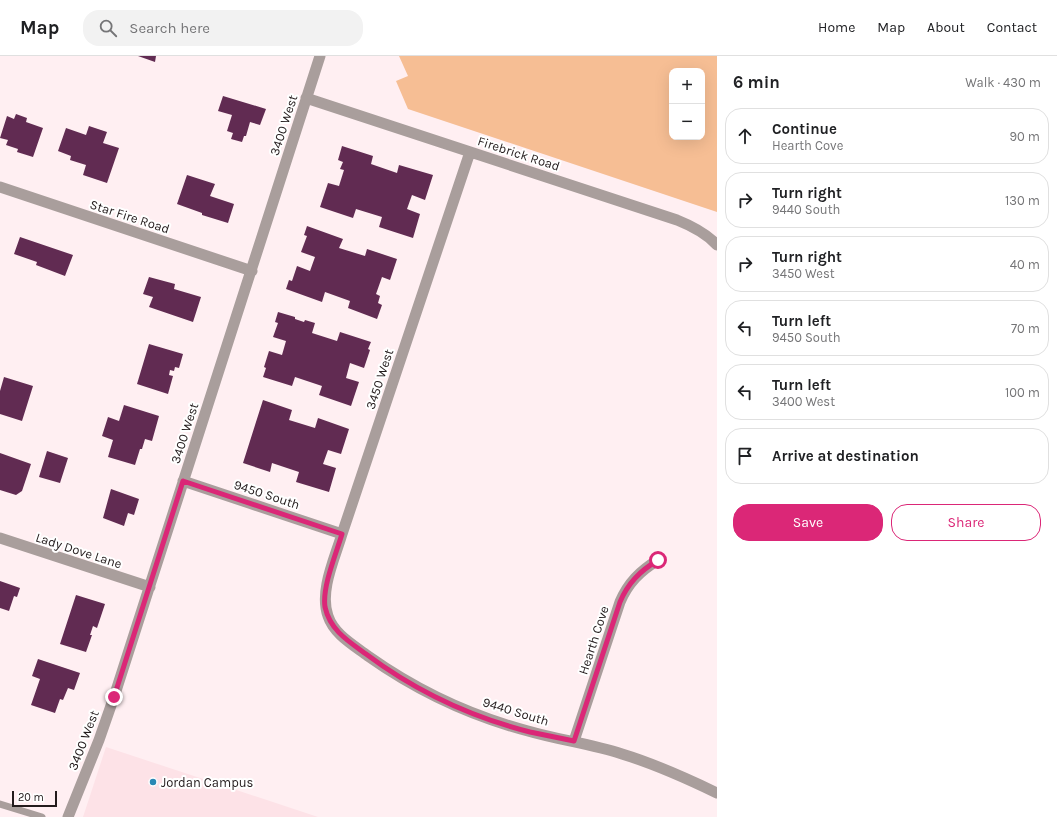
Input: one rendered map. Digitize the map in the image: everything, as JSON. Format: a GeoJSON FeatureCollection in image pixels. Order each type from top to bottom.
{"type":"FeatureCollection","features":[{"type":"Feature","properties":{"kind":"street","name":"3400 West"},"geometry":{"type":"LineString","coordinates":[[68,817],[99,740],[150,587],[320,56]]}},
{"type":"Feature","properties":{"kind":"street","name":"Firebrick Road"},"geometry":{"type":"LineString","coordinates":[[306,98],[677,220],[703,232],[717,245]]}},
{"type":"Feature","properties":{"kind":"street","name":"3450 West"},"geometry":{"type":"LineString","coordinates":[[328,616],[325,606],[326,586],[470,152]]}},
{"type":"Feature","properties":{"kind":"street","name":"Star Fire Road"},"geometry":{"type":"LineString","coordinates":[[0,187],[252,271]]}},
{"type":"Feature","properties":{"kind":"street","name":"9450 South"},"geometry":{"type":"LineString","coordinates":[[183,481],[342,534]]}},
{"type":"Feature","properties":{"kind":"street","name":"Lady Dove Lane"},"geometry":{"type":"LineString","coordinates":[[0,538],[150,587]]}},
{"type":"Feature","properties":{"kind":"street","name":"Hearth Cove"},"geometry":{"type":"LineString","coordinates":[[574,741],[622,597],[628,586],[638,574],[658,560]]}},
{"type":"Feature","properties":{"kind":"street","name":"9440 South"},"geometry":{"type":"LineString","coordinates":[[328,616],[332,625],[344,638],[373,659],[425,691],[466,710],[500,723],[604,748],[647,762],[669,770],[717,793]]}},
{"type":"Feature","properties":{"kind":"lane"},"geometry":{"type":"LineString","coordinates":[[0,804],[42,817]]}},
{"type":"Feature","properties":{"kind":"shaded area"},"geometry":{"type":"Polygon","coordinates":[[[399,56],[717,56],[717,212],[408,109],[396,81],[408,76],[399,56]]]}},
{"type":"Feature","properties":{"kind":"shaded area","name":"Jordan Campus"},"geometry":{"type":"Polygon","coordinates":[[[106,747],[318,817],[83,817],[106,747]]]}},
{"type":"Feature","properties":{"kind":"building"},"geometry":{"type":"Polygon","coordinates":[[[138,56],[156,56],[155,62],[138,56]]]}},
{"type":"Feature","properties":{"kind":"building"},"geometry":{"type":"Polygon","coordinates":[[[223,96],[266,109],[260,125],[250,122],[246,136],[244,136],[242,142],[231,139],[233,133],[227,131],[232,115],[218,111],[223,96]]]}},
{"type":"Feature","properties":{"kind":"building"},"geometry":{"type":"Polygon","coordinates":[[[16,114],[27,118],[26,122],[43,128],[33,157],[17,152],[18,149],[6,145],[8,140],[0,138],[7,116],[14,119],[16,114]]]}},
{"type":"Feature","properties":{"kind":"building"},"geometry":{"type":"Polygon","coordinates":[[[89,126],[107,132],[103,143],[119,148],[107,183],[83,175],[86,165],[70,160],[71,156],[58,151],[66,128],[86,135],[89,126]]]}},
{"type":"Feature","properties":{"kind":"building"},"geometry":{"type":"Polygon","coordinates":[[[342,146],[373,156],[371,164],[397,173],[399,165],[433,175],[425,200],[412,195],[407,209],[420,214],[413,238],[379,227],[382,217],[356,209],[353,218],[320,207],[328,183],[339,186],[344,170],[340,169],[343,162],[338,160],[342,146]]]}},
{"type":"Feature","properties":{"kind":"building"},"geometry":{"type":"Polygon","coordinates":[[[187,175],[215,184],[210,196],[234,204],[228,223],[202,215],[202,213],[177,204],[187,175]]]}},
{"type":"Feature","properties":{"kind":"building"},"geometry":{"type":"Polygon","coordinates":[[[307,226],[343,239],[339,248],[365,256],[367,249],[397,259],[390,280],[382,277],[376,294],[380,296],[378,303],[382,305],[377,319],[348,308],[350,301],[325,292],[322,302],[286,289],[289,280],[292,281],[297,266],[310,271],[315,257],[301,252],[307,236],[304,235],[307,226]]]}},
{"type":"Feature","properties":{"kind":"building"},"geometry":{"type":"Polygon","coordinates":[[[20,237],[73,255],[65,276],[36,265],[37,262],[14,254],[20,237]]]}},
{"type":"Feature","properties":{"kind":"building"},"geometry":{"type":"Polygon","coordinates":[[[149,277],[175,284],[174,289],[201,297],[193,322],[149,307],[153,297],[143,294],[149,277]]]}},
{"type":"Feature","properties":{"kind":"building"},"geometry":{"type":"Polygon","coordinates":[[[278,312],[295,317],[295,319],[304,322],[305,320],[315,323],[312,333],[337,341],[340,332],[371,342],[364,368],[350,363],[346,378],[359,382],[351,406],[319,395],[322,386],[295,377],[292,386],[263,377],[266,368],[264,367],[269,351],[282,355],[286,341],[273,337],[278,323],[275,322],[278,312]]]}},
{"type":"Feature","properties":{"kind":"building"},"geometry":{"type":"Polygon","coordinates":[[[149,344],[183,354],[179,368],[175,367],[174,371],[170,370],[169,375],[173,376],[168,394],[137,384],[149,344]]]}},
{"type":"Feature","properties":{"kind":"building"},"geometry":{"type":"Polygon","coordinates":[[[4,377],[33,386],[22,421],[0,414],[0,391],[4,377]]]}},
{"type":"Feature","properties":{"kind":"building"},"geometry":{"type":"Polygon","coordinates":[[[263,400],[292,410],[289,420],[315,428],[318,418],[349,429],[341,454],[328,450],[323,464],[336,468],[329,492],[296,482],[299,472],[272,463],[270,472],[243,463],[263,400]]]}},
{"type":"Feature","properties":{"kind":"building"},"geometry":{"type":"Polygon","coordinates":[[[124,405],[159,416],[152,441],[145,439],[135,465],[108,457],[113,440],[102,436],[108,417],[119,421],[124,405]]]}},
{"type":"Feature","properties":{"kind":"building"},"geometry":{"type":"Polygon","coordinates":[[[47,451],[68,458],[60,483],[39,477],[47,451]]]}},
{"type":"Feature","properties":{"kind":"building"},"geometry":{"type":"Polygon","coordinates":[[[0,453],[31,464],[22,491],[16,495],[0,490],[0,453]]]}},
{"type":"Feature","properties":{"kind":"building"},"geometry":{"type":"Polygon","coordinates":[[[111,489],[139,499],[134,515],[128,513],[124,526],[103,518],[111,489]]]}},
{"type":"Feature","properties":{"kind":"building"},"geometry":{"type":"Polygon","coordinates":[[[0,581],[20,588],[17,597],[14,596],[9,611],[0,608],[0,581]]]}},
{"type":"Feature","properties":{"kind":"building"},"geometry":{"type":"Polygon","coordinates":[[[76,595],[105,604],[97,628],[93,626],[90,635],[92,635],[86,652],[60,644],[76,595]]]}},
{"type":"Feature","properties":{"kind":"building"},"geometry":{"type":"Polygon","coordinates":[[[38,659],[80,673],[74,690],[68,688],[63,700],[60,699],[55,713],[31,705],[40,679],[32,676],[38,659]]]}},
{"type":"Feature","properties":{"kind":"place","name":"Jordan Campus"},"geometry":{"type":"Point","coordinates":[153,782]}},
{"type":"Feature","properties":{"kind":"route"},"geometry":{"type":"LineString","coordinates":[[114,697],[183,481],[342,534],[326,586],[325,596],[325,606],[328,616],[337,632],[373,659],[403,678],[448,702],[500,723],[574,741],[625,591],[638,574],[658,560]]}}]}
